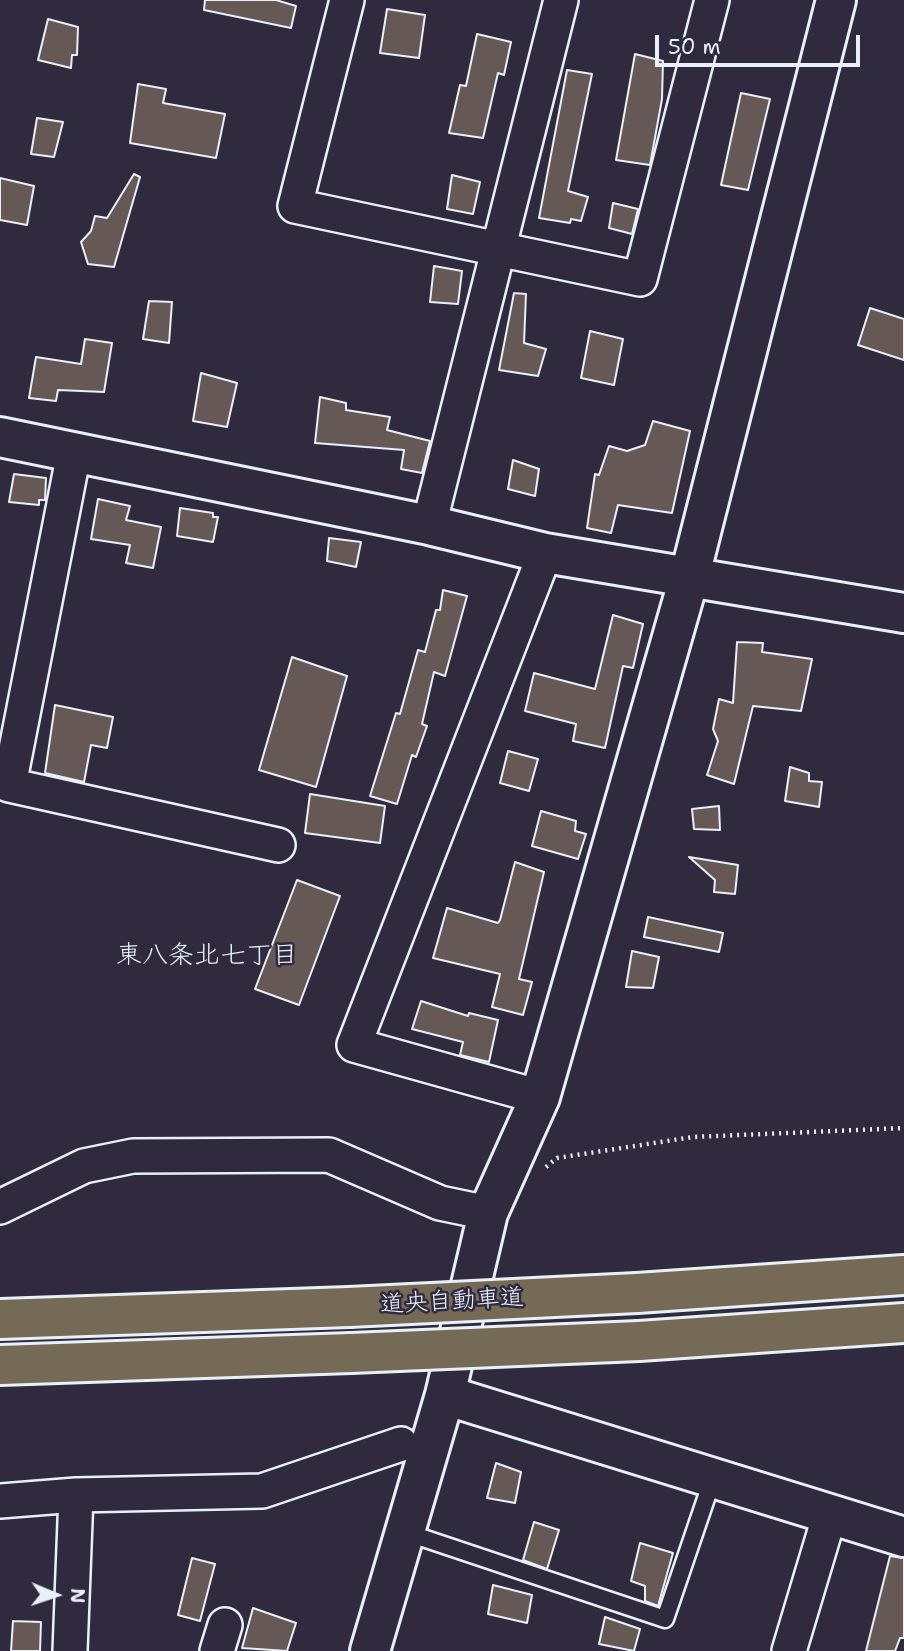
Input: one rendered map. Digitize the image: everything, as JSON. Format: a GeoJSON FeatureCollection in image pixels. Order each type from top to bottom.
{"type":"FeatureCollection","features":[{"type":"Feature","properties":{"kind":"highway","name":"道央自動車道"},"geometry":{"type":"LineString","coordinates":[[0,1319],[349,1307],[637,1293],[904,1275]]}},
{"type":"Feature","properties":{"kind":"highway","name":"道央自動車道"},"geometry":{"type":"LineString","coordinates":[[0,1365],[639,1340],[904,1323]]}},
{"type":"Feature","properties":{"kind":"street"},"geometry":{"type":"LineString","coordinates":[[347,0],[295,206],[640,279],[712,0]]}},
{"type":"Feature","properties":{"kind":"street"},"geometry":{"type":"LineString","coordinates":[[429,525],[561,0]]}},
{"type":"Feature","properties":{"kind":"street"},"geometry":{"type":"LineString","coordinates":[[370,1651],[405,1532],[418,1439],[445,1395],[488,1213],[540,1097],[690,575],[836,0]]}},
{"type":"Feature","properties":{"kind":"street"},"geometry":{"type":"LineString","coordinates":[[0,437],[429,525],[545,553],[690,575],[904,613]]}},
{"type":"Feature","properties":{"kind":"street"},"geometry":{"type":"LineString","coordinates":[[74,453],[9,785],[278,845]]}},
{"type":"Feature","properties":{"kind":"street"},"geometry":{"type":"LineString","coordinates":[[540,1097],[354,1045],[545,553]]}},
{"type":"Feature","properties":{"kind":"street"},"geometry":{"type":"LineString","coordinates":[[0,1207],[84,1166],[133,1156],[329,1154],[440,1203],[488,1213]]}},
{"type":"Feature","properties":{"kind":"street"},"geometry":{"type":"LineString","coordinates":[[445,1395],[904,1537]]}},
{"type":"Feature","properties":{"kind":"street"},"geometry":{"type":"LineString","coordinates":[[0,1501],[262,1491],[418,1439]]}},
{"type":"Feature","properties":{"kind":"street"},"geometry":{"type":"LineString","coordinates":[[70,1651],[76,1496]]}},
{"type":"Feature","properties":{"kind":"street"},"geometry":{"type":"LineString","coordinates":[[789,1651],[830,1514]]}},
{"type":"Feature","properties":{"kind":"lane"},"geometry":{"type":"LineString","coordinates":[[405,1532],[664,1619],[713,1478]]}},
{"type":"Feature","properties":{"kind":"path"},"geometry":{"type":"LineString","coordinates":[[537,1174],[557,1158],[693,1137],[904,1128]]}},
{"type":"Feature","properties":{"kind":"building"},"geometry":{"type":"Polygon","coordinates":[[[205,0],[276,0],[296,6],[291,28],[204,10],[205,0]]]}},
{"type":"Feature","properties":{"kind":"building"},"geometry":{"type":"Polygon","coordinates":[[[387,9],[425,15],[419,58],[380,53],[387,9]]]}},
{"type":"Feature","properties":{"kind":"building"},"geometry":{"type":"Polygon","coordinates":[[[48,19],[78,27],[77,55],[72,55],[71,68],[38,60],[48,19]]]}},
{"type":"Feature","properties":{"kind":"building"},"geometry":{"type":"Polygon","coordinates":[[[477,34],[511,42],[504,75],[498,73],[483,138],[449,133],[460,85],[466,86],[477,34]]]}},
{"type":"Feature","properties":{"kind":"building"},"geometry":{"type":"Polygon","coordinates":[[[635,54],[663,61],[662,99],[650,165],[616,160],[635,54]]]}},
{"type":"Feature","properties":{"kind":"building"},"geometry":{"type":"Polygon","coordinates":[[[567,70],[592,74],[568,191],[588,197],[581,221],[571,219],[570,223],[539,218],[567,70]]]}},
{"type":"Feature","properties":{"kind":"building"},"geometry":{"type":"Polygon","coordinates":[[[138,84],[166,89],[163,103],[225,114],[216,158],[130,143],[138,84]]]}},
{"type":"Feature","properties":{"kind":"building"},"geometry":{"type":"Polygon","coordinates":[[[741,93],[770,99],[748,190],[721,185],[741,93]]]}},
{"type":"Feature","properties":{"kind":"building"},"geometry":{"type":"Polygon","coordinates":[[[37,118],[63,122],[54,157],[31,154],[37,118]]]}},
{"type":"Feature","properties":{"kind":"building"},"geometry":{"type":"Polygon","coordinates":[[[134,174],[140,177],[114,267],[88,264],[81,242],[91,231],[95,216],[107,218],[134,174]]]}},
{"type":"Feature","properties":{"kind":"building"},"geometry":{"type":"Polygon","coordinates":[[[452,175],[480,182],[473,214],[447,209],[452,175]]]}},
{"type":"Feature","properties":{"kind":"building"},"geometry":{"type":"Polygon","coordinates":[[[0,178],[34,186],[27,225],[0,220],[0,178]]]}},
{"type":"Feature","properties":{"kind":"building"},"geometry":{"type":"Polygon","coordinates":[[[613,203],[638,209],[632,234],[609,228],[613,203]]]}},
{"type":"Feature","properties":{"kind":"building"},"geometry":{"type":"Polygon","coordinates":[[[434,266],[462,271],[458,304],[430,302],[434,266]]]}},
{"type":"Feature","properties":{"kind":"building"},"geometry":{"type":"Polygon","coordinates":[[[514,293],[526,294],[524,343],[546,349],[538,376],[499,370],[514,293]]]}},
{"type":"Feature","properties":{"kind":"building"},"geometry":{"type":"Polygon","coordinates":[[[149,301],[172,302],[169,343],[143,339],[149,301]]]}},
{"type":"Feature","properties":{"kind":"building"},"geometry":{"type":"Polygon","coordinates":[[[870,308],[904,319],[904,360],[858,345],[870,308]]]}},
{"type":"Feature","properties":{"kind":"building"},"geometry":{"type":"Polygon","coordinates":[[[590,331],[623,339],[614,385],[581,378],[590,331]]]}},
{"type":"Feature","properties":{"kind":"building"},"geometry":{"type":"Polygon","coordinates":[[[85,339],[112,343],[104,392],[58,390],[56,401],[29,398],[36,357],[81,364],[85,339]]]}},
{"type":"Feature","properties":{"kind":"building"},"geometry":{"type":"Polygon","coordinates":[[[201,373],[237,383],[227,427],[193,421],[201,373]]]}},
{"type":"Feature","properties":{"kind":"building"},"geometry":{"type":"Polygon","coordinates":[[[320,397],[346,403],[346,410],[390,417],[387,430],[430,441],[422,473],[401,469],[404,450],[315,443],[320,397]]]}},
{"type":"Feature","properties":{"kind":"building"},"geometry":{"type":"Polygon","coordinates":[[[653,421],[690,431],[672,513],[618,505],[611,533],[587,528],[595,474],[599,475],[609,446],[627,451],[645,445],[653,421]]]}},
{"type":"Feature","properties":{"kind":"building"},"geometry":{"type":"Polygon","coordinates":[[[513,460],[539,469],[535,496],[508,489],[513,460]]]}},
{"type":"Feature","properties":{"kind":"building"},"geometry":{"type":"Polygon","coordinates":[[[14,474],[46,478],[45,500],[39,500],[39,505],[9,502],[14,474]]]}},
{"type":"Feature","properties":{"kind":"building"},"geometry":{"type":"Polygon","coordinates":[[[98,499],[130,506],[126,520],[161,527],[153,568],[126,563],[130,545],[91,539],[98,499]]]}},
{"type":"Feature","properties":{"kind":"building"},"geometry":{"type":"Polygon","coordinates":[[[180,508],[213,513],[213,517],[218,517],[213,542],[177,536],[180,508]]]}},
{"type":"Feature","properties":{"kind":"building"},"geometry":{"type":"Polygon","coordinates":[[[329,538],[361,542],[356,567],[327,561],[329,538]]]}},
{"type":"Feature","properties":{"kind":"building"},"geometry":{"type":"Polygon","coordinates":[[[443,590],[467,596],[445,676],[434,672],[422,724],[427,726],[416,757],[412,755],[397,804],[370,796],[396,713],[400,714],[418,650],[425,652],[436,610],[440,610],[443,590]]]}},
{"type":"Feature","properties":{"kind":"building"},"geometry":{"type":"Polygon","coordinates":[[[613,615],[643,624],[633,668],[623,666],[605,748],[573,741],[576,724],[525,711],[534,673],[595,689],[613,615]]]}},
{"type":"Feature","properties":{"kind":"building"},"geometry":{"type":"Polygon","coordinates":[[[737,642],[763,643],[762,652],[812,659],[801,711],[753,706],[734,784],[707,775],[718,741],[713,729],[719,699],[733,703],[737,642]]]}},
{"type":"Feature","properties":{"kind":"building"},"geometry":{"type":"Polygon","coordinates":[[[292,657],[347,676],[316,787],[259,770],[292,657]]]}},
{"type":"Feature","properties":{"kind":"building"},"geometry":{"type":"Polygon","coordinates":[[[55,705],[113,717],[107,748],[91,745],[84,782],[45,773],[55,705]]]}},
{"type":"Feature","properties":{"kind":"building"},"geometry":{"type":"Polygon","coordinates":[[[508,751],[538,759],[529,791],[500,783],[508,751]]]}},
{"type":"Feature","properties":{"kind":"building"},"geometry":{"type":"Polygon","coordinates":[[[790,767],[809,773],[809,781],[822,782],[819,807],[785,801],[790,767]]]}},
{"type":"Feature","properties":{"kind":"building"},"geometry":{"type":"Polygon","coordinates":[[[310,794],[385,806],[380,843],[305,833],[310,794]]]}},
{"type":"Feature","properties":{"kind":"building"},"geometry":{"type":"Polygon","coordinates":[[[719,806],[720,830],[694,829],[692,809],[719,806]]]}},
{"type":"Feature","properties":{"kind":"building"},"geometry":{"type":"Polygon","coordinates":[[[541,811],[576,821],[575,831],[586,834],[578,859],[532,846],[541,811]]]}},
{"type":"Feature","properties":{"kind":"building"},"geometry":{"type":"Polygon","coordinates":[[[689,857],[738,865],[735,894],[714,892],[715,880],[689,857]]]}},
{"type":"Feature","properties":{"kind":"building"},"geometry":{"type":"Polygon","coordinates":[[[515,862],[544,872],[519,979],[532,982],[523,1015],[492,1007],[500,974],[433,958],[447,908],[498,923],[515,862]]]}},
{"type":"Feature","properties":{"kind":"building"},"geometry":{"type":"Polygon","coordinates":[[[297,880],[340,896],[299,1005],[255,989],[297,880]]]}},
{"type":"Feature","properties":{"kind":"building"},"geometry":{"type":"Polygon","coordinates":[[[648,917],[723,933],[719,952],[644,937],[648,917]]]}},
{"type":"Feature","properties":{"kind":"building"},"geometry":{"type":"Polygon","coordinates":[[[632,951],[659,957],[653,988],[626,987],[632,951]]]}},
{"type":"Feature","properties":{"kind":"building"},"geometry":{"type":"Polygon","coordinates":[[[421,1001],[468,1016],[469,1013],[498,1020],[489,1062],[460,1055],[463,1042],[412,1029],[421,1001]]]}},
{"type":"Feature","properties":{"kind":"building"},"geometry":{"type":"Polygon","coordinates":[[[496,1463],[521,1472],[515,1503],[487,1498],[496,1463]]]}},
{"type":"Feature","properties":{"kind":"building"},"geometry":{"type":"Polygon","coordinates":[[[534,1522],[559,1530],[547,1569],[523,1560],[534,1522]]]}},
{"type":"Feature","properties":{"kind":"building"},"geometry":{"type":"Polygon","coordinates":[[[640,1543],[673,1553],[658,1606],[645,1601],[645,1586],[631,1581],[640,1543]]]}},
{"type":"Feature","properties":{"kind":"building"},"geometry":{"type":"Polygon","coordinates":[[[890,1556],[904,1558],[904,1638],[900,1638],[895,1651],[866,1651],[890,1556]]]}},
{"type":"Feature","properties":{"kind":"building"},"geometry":{"type":"Polygon","coordinates":[[[192,1558],[215,1564],[200,1621],[178,1615],[192,1558]]]}},
{"type":"Feature","properties":{"kind":"building"},"geometry":{"type":"Polygon","coordinates":[[[493,1585],[532,1595],[527,1623],[488,1614],[493,1585]]]}},
{"type":"Feature","properties":{"kind":"building"},"geometry":{"type":"Polygon","coordinates":[[[253,1608],[296,1623],[287,1651],[242,1648],[253,1608]]]}},
{"type":"Feature","properties":{"kind":"building"},"geometry":{"type":"Polygon","coordinates":[[[605,1617],[640,1629],[634,1651],[599,1644],[605,1617]]]}},
{"type":"Feature","properties":{"kind":"building"},"geometry":{"type":"Polygon","coordinates":[[[13,1621],[41,1622],[40,1651],[11,1651],[13,1621]]]}},
{"type":"Feature","properties":{"kind":"district","name":"東八条北七丁目"},"geometry":{"type":"Point","coordinates":[207,956]}}]}
